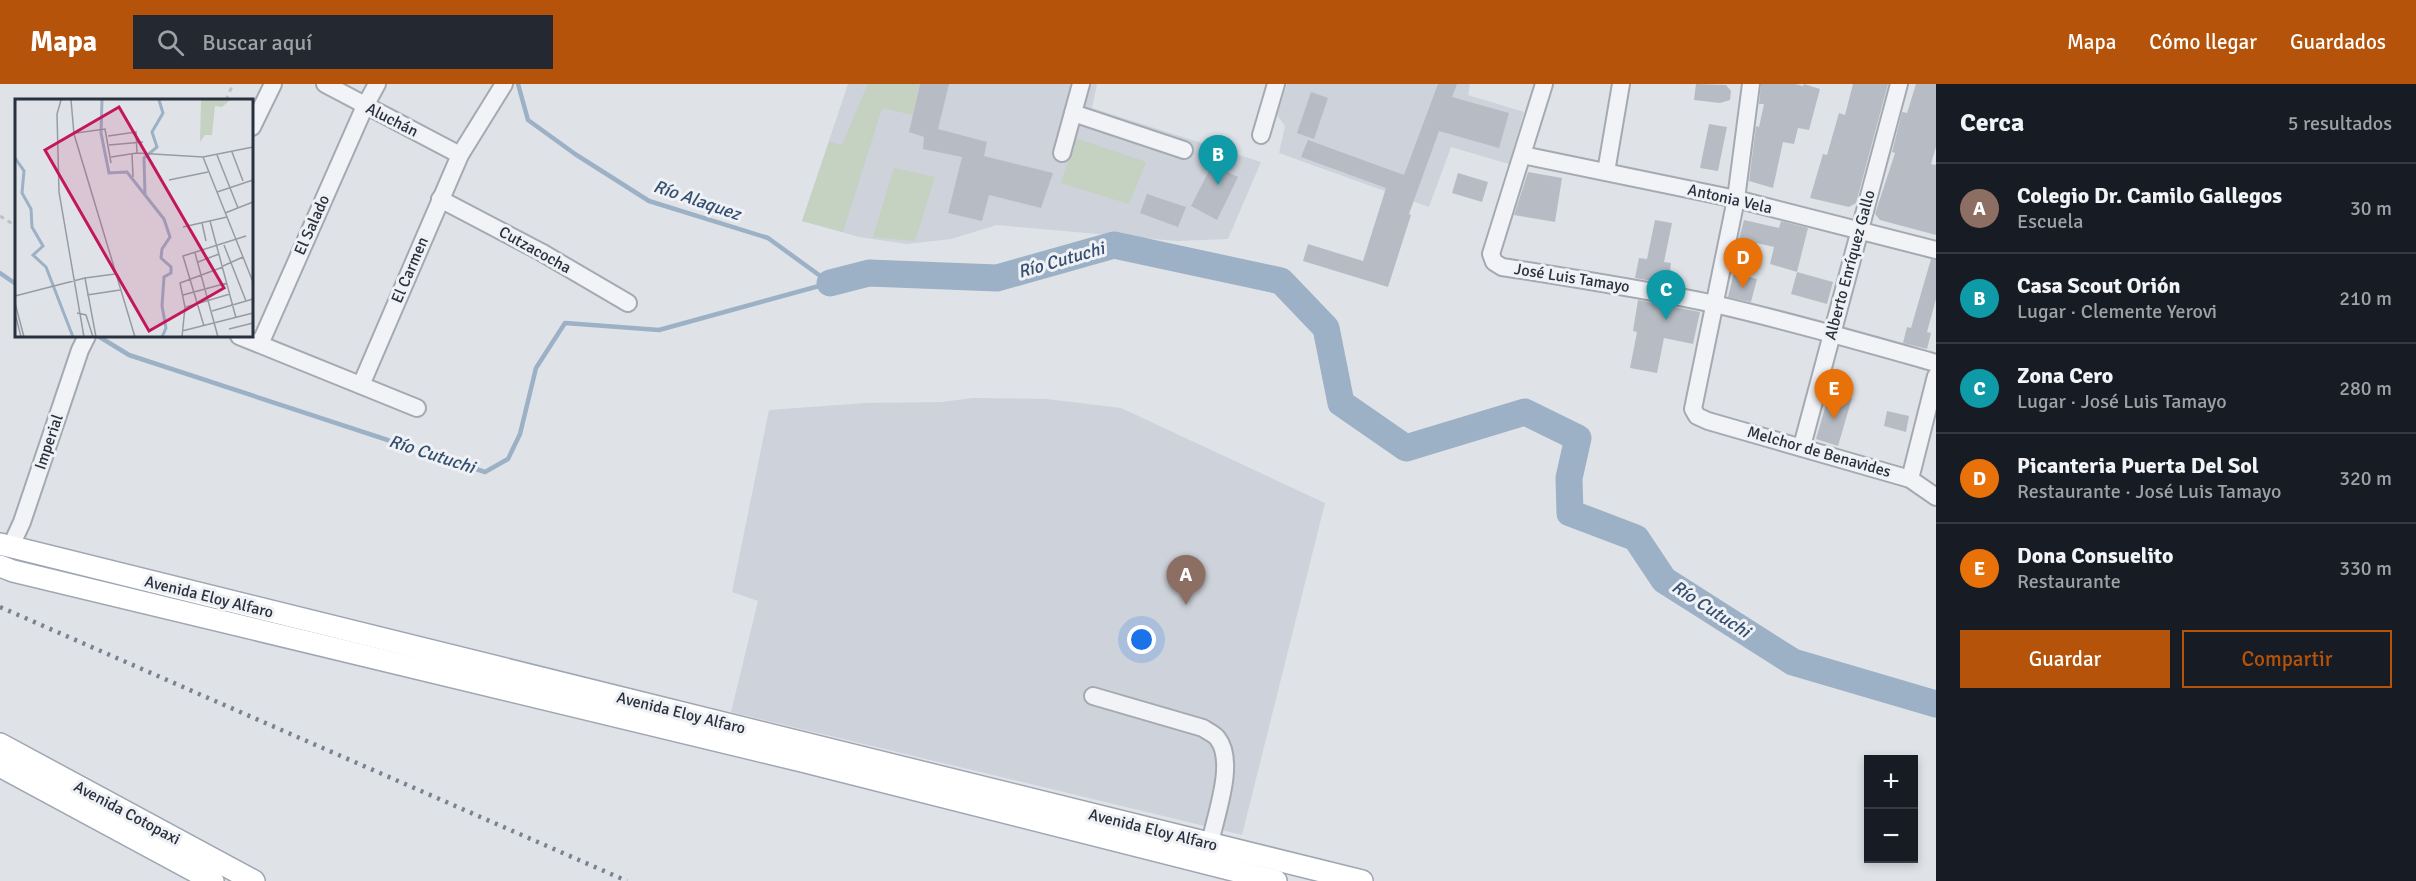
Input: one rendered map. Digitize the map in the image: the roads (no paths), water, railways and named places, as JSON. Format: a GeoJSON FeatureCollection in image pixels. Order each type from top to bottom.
{"type":"FeatureCollection","features":[{"type":"Feature","properties":{"kind":"main road","name":"Avenida Eloy Alfaro"},"geometry":{"type":"LineString","coordinates":[[3,553],[1362,881]]}},
{"type":"Feature","properties":{"kind":"main road","name":"Avenida Eloy Alfaro"},"geometry":{"type":"LineString","coordinates":[[3,553],[13,571],[802,760],[1276,881]]}},
{"type":"Feature","properties":{"kind":"main road","name":"Avenida Cotopaxi"},"geometry":{"type":"LineString","coordinates":[[0,744],[254,881]]}},
{"type":"Feature","properties":{"kind":"main road","name":"Avenida Cotopaxi"},"geometry":{"type":"LineString","coordinates":[[0,766],[213,881]]}},
{"type":"Feature","properties":{"kind":"street"},"geometry":{"type":"LineString","coordinates":[[254,123],[273,84]]}},
{"type":"Feature","properties":{"kind":"street","name":"Aluchán"},"geometry":{"type":"LineString","coordinates":[[325,84],[365,106],[463,149]]}},
{"type":"Feature","properties":{"kind":"street","name":"El Salado"},"geometry":{"type":"LineString","coordinates":[[260,345],[365,106],[377,84]]}},
{"type":"Feature","properties":{"kind":"street","name":"El Carmen"},"geometry":{"type":"LineString","coordinates":[[361,385],[463,149],[504,84]]}},
{"type":"Feature","properties":{"kind":"street"},"geometry":{"type":"LineString","coordinates":[[1062,153],[1081,84]]}},
{"type":"Feature","properties":{"kind":"street"},"geometry":{"type":"LineString","coordinates":[[1261,135],[1276,84]]}},
{"type":"Feature","properties":{"kind":"street","name":"José Luis Tamayo"},"geometry":{"type":"LineString","coordinates":[[1544,84],[1491,254],[1494,262],[1502,267],[1600,282],[1714,304],[1832,333],[1936,363]]}},
{"type":"Feature","properties":{"kind":"street"},"geometry":{"type":"LineString","coordinates":[[1606,172],[1621,84]]}},
{"type":"Feature","properties":{"kind":"street"},"geometry":{"type":"LineString","coordinates":[[1714,304],[1736,200],[1751,84]]}},
{"type":"Feature","properties":{"kind":"street","name":"Alberto Enríquez Gallo"},"geometry":{"type":"LineString","coordinates":[[1802,446],[1899,84]]}},
{"type":"Feature","properties":{"kind":"street"},"geometry":{"type":"LineString","coordinates":[[1073,113],[1184,150]]}},
{"type":"Feature","properties":{"kind":"street","name":"Antonia Vela"},"geometry":{"type":"LineString","coordinates":[[1523,155],[1736,200],[1936,250]]}},
{"type":"Feature","properties":{"kind":"street","name":"Cutzacocha"},"geometry":{"type":"LineString","coordinates":[[440,199],[541,252],[628,303]]}},
{"type":"Feature","properties":{"kind":"street","name":"Melchor de Benavides"},"geometry":{"type":"LineString","coordinates":[[1714,304],[1693,409],[1697,416],[1910,479],[1936,497]]}},
{"type":"Feature","properties":{"kind":"street"},"geometry":{"type":"LineString","coordinates":[[244,338],[417,408]]}},
{"type":"Feature","properties":{"kind":"street","name":"Imperial"},"geometry":{"type":"LineString","coordinates":[[3,553],[22,522],[84,343]]}},
{"type":"Feature","properties":{"kind":"street"},"geometry":{"type":"LineString","coordinates":[[1910,479],[1936,376]]}},
{"type":"Feature","properties":{"kind":"street"},"geometry":{"type":"LineString","coordinates":[[1093,696],[1203,728],[1218,738],[1227,759],[1210,844]]}},
{"type":"Feature","properties":{"kind":"waterway","name":"Río Alaquez"},"geometry":{"type":"LineString","coordinates":[[518,84],[528,120],[575,154],[649,201],[768,238],[830,283]]}},
{"type":"Feature","properties":{"kind":"waterway","name":"Río Cutuchi"},"geometry":{"type":"LineString","coordinates":[[830,283],[869,273],[997,278],[1114,245],[1281,281],[1326,328],[1341,403],[1406,448],[1525,412],[1578,438],[1569,478],[1570,513],[1636,538],[1664,580],[1793,662],[1936,704]]}},
{"type":"Feature","properties":{"kind":"waterway","name":"Río Cutuchi"},"geometry":{"type":"LineString","coordinates":[[0,273],[15,283]]}},
{"type":"Feature","properties":{"kind":"waterway","name":"Río Cutuchi"},"geometry":{"type":"LineString","coordinates":[[101,338],[129,355],[485,472],[508,459],[520,434],[536,368],[565,323],[659,330],[830,283]]}},
{"type":"Feature","properties":{"kind":"railway"},"geometry":{"type":"LineString","coordinates":[[0,607],[627,881]]}},
{"type":"Feature","properties":{"kind":"place","name":"Casa Scout Orión"},"geometry":{"type":"Point","coordinates":[1218,185]}},
{"type":"Feature","properties":{"kind":"place","name":"Picanteria Puerta Del Sol"},"geometry":{"type":"Point","coordinates":[1743,288]}},
{"type":"Feature","properties":{"kind":"place","name":"Zona Cero"},"geometry":{"type":"Point","coordinates":[1666,320]}},
{"type":"Feature","properties":{"kind":"place","name":"Dona Consuelito"},"geometry":{"type":"Point","coordinates":[1834,419]}},
{"type":"Feature","properties":{"kind":"place","name":"Colegio Dr. Camilo Gallegos"},"geometry":{"type":"Point","coordinates":[1186,605]}}]}
